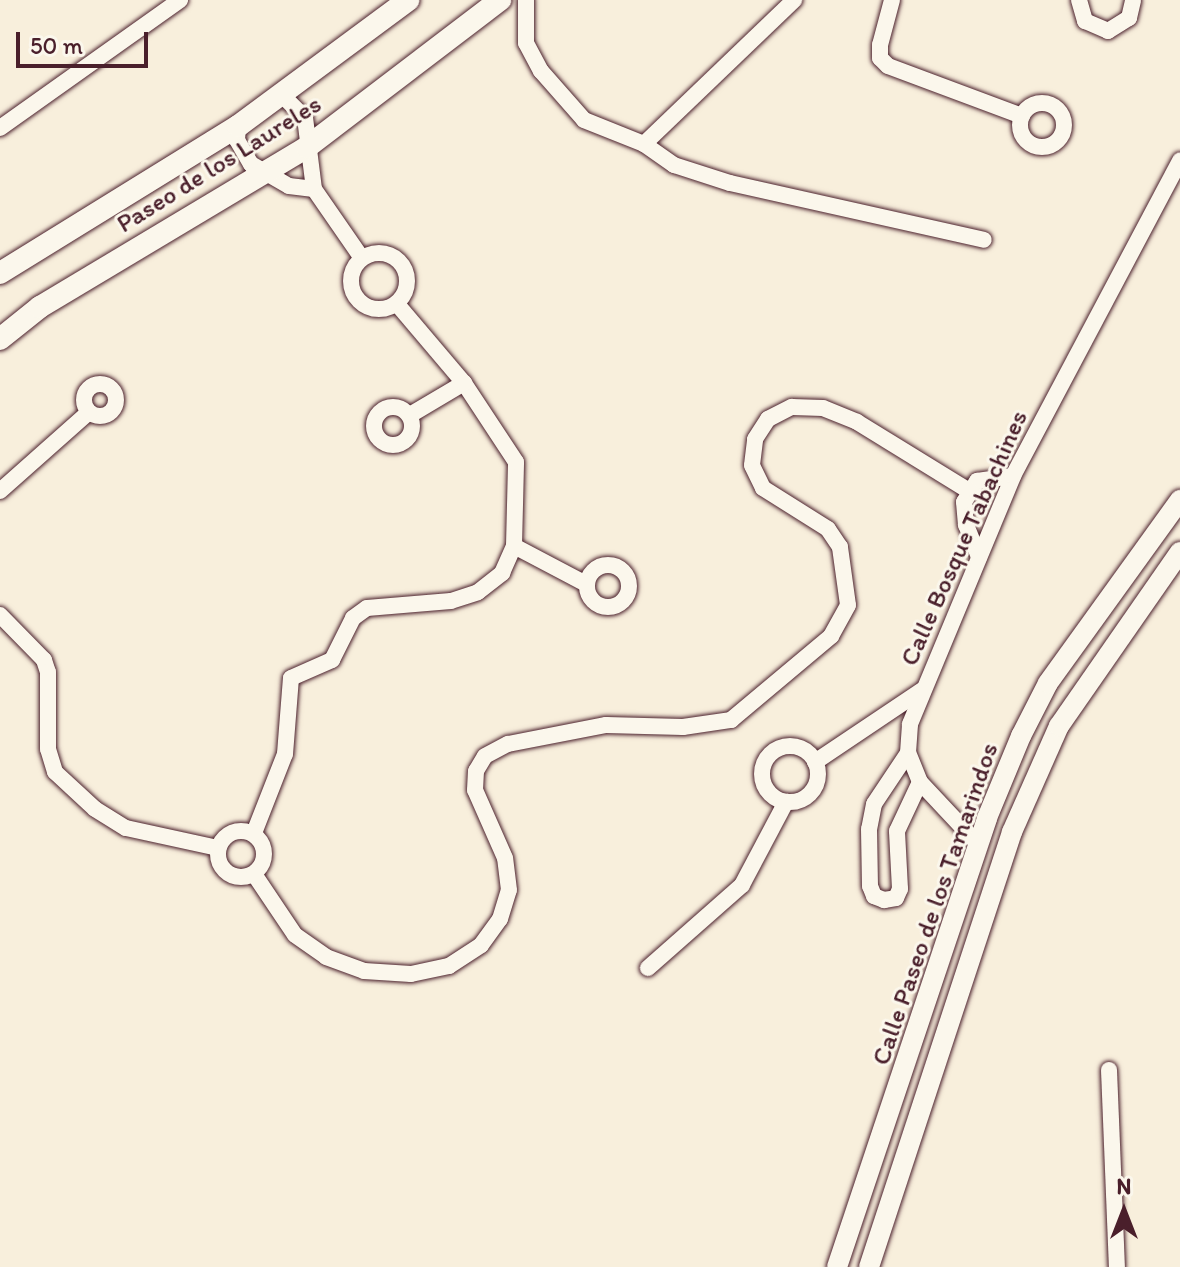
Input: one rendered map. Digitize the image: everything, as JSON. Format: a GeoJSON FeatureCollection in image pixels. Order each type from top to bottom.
{"type":"FeatureCollection","features":[{"type":"Feature","properties":{"kind":"main road","name":"Paseo de los Laureles"},"geometry":{"type":"LineString","coordinates":[[0,273],[283,96],[408,0]]}},
{"type":"Feature","properties":{"kind":"main road","name":"Paseo de los Laureles"},"geometry":{"type":"LineString","coordinates":[[0,339],[40,307],[307,147],[500,0]]}},
{"type":"Feature","properties":{"kind":"street"},"geometry":{"type":"LineString","coordinates":[[0,128],[180,0]]}},
{"type":"Feature","properties":{"kind":"street"},"geometry":{"type":"LineString","coordinates":[[526,0],[526,43],[560,96],[584,120],[644,144],[674,165],[730,183],[984,240]]}},
{"type":"Feature","properties":{"kind":"street"},"geometry":{"type":"LineString","coordinates":[[644,144],[794,0]]}},
{"type":"Feature","properties":{"kind":"street"},"geometry":{"type":"LineString","coordinates":[[892,0],[880,45],[880,58],[888,66],[1022,116]]}},
{"type":"Feature","properties":{"kind":"street"},"geometry":{"type":"LineString","coordinates":[[1079,0],[1085,21],[1108,31],[1129,18],[1133,0]]}},
{"type":"Feature","properties":{"kind":"street"},"geometry":{"type":"LineString","coordinates":[[283,96],[305,118],[314,189],[361,257]]}},
{"type":"Feature","properties":{"kind":"street"},"geometry":{"type":"LineString","coordinates":[[238,126],[244,154],[266,173],[289,186],[314,189]]}},
{"type":"Feature","properties":{"kind":"street","name":"Calle Bosque Tabachines"},"geometry":{"type":"LineString","coordinates":[[908,753],[910,724],[922,690],[1013,476],[1180,160]]}},
{"type":"Feature","properties":{"kind":"street"},"geometry":{"type":"LineString","coordinates":[[383,251],[403,263],[408,285],[397,304],[375,310],[355,298],[350,277],[361,257],[383,251]]}},
{"type":"Feature","properties":{"kind":"street"},"geometry":{"type":"LineString","coordinates":[[254,833],[285,754],[291,678],[332,660],[353,618],[367,608],[451,601],[478,592],[502,573],[514,546],[516,462],[464,383],[397,304]]}},
{"type":"Feature","properties":{"kind":"street"},"geometry":{"type":"LineString","coordinates":[[410,415],[464,383]]}},
{"type":"Feature","properties":{"kind":"street"},"geometry":{"type":"LineString","coordinates":[[254,874],[295,935],[326,957],[364,971],[411,974],[449,966],[481,945],[500,919],[509,890],[505,858],[475,790],[476,771],[485,756],[508,744],[606,725],[683,727],[731,720],[831,636],[848,605],[840,547],[828,529],[763,488],[752,465],[755,439],[768,419],[792,407],[823,408],[857,422],[969,491]]}},
{"type":"Feature","properties":{"kind":"street"},"geometry":{"type":"LineString","coordinates":[[0,491],[89,412]]}},
{"type":"Feature","properties":{"kind":"street"},"geometry":{"type":"LineString","coordinates":[[979,557],[966,525],[969,491],[977,481],[1013,476]]}},
{"type":"Feature","properties":{"kind":"street","name":"Calle Paseo de los Tamarindos"},"geometry":{"type":"LineString","coordinates":[[837,1267],[978,844],[1048,683],[1180,500]]}},
{"type":"Feature","properties":{"kind":"street"},"geometry":{"type":"LineString","coordinates":[[514,546],[586,584]]}},
{"type":"Feature","properties":{"kind":"street","name":"Calle Paseo de los Tamarindos"},"geometry":{"type":"LineString","coordinates":[[869,1267],[921,1119],[1012,832],[1059,726],[1180,552]]}},
{"type":"Feature","properties":{"kind":"street"},"geometry":{"type":"LineString","coordinates":[[0,615],[44,660],[48,672],[48,749],[55,772],[95,809],[126,828],[218,848]]}},
{"type":"Feature","properties":{"kind":"street"},"geometry":{"type":"LineString","coordinates":[[815,762],[922,690]]}},
{"type":"Feature","properties":{"kind":"street"},"geometry":{"type":"LineString","coordinates":[[648,968],[742,885],[786,802],[810,794],[818,779],[815,762],[795,747],[770,755],[762,779],[770,794],[786,802]]}},
{"type":"Feature","properties":{"kind":"street"},"geometry":{"type":"LineString","coordinates":[[908,753],[920,782],[978,844]]}},
{"type":"Feature","properties":{"kind":"street"},"geometry":{"type":"LineString","coordinates":[[908,753],[874,804],[869,829],[870,886],[874,896],[884,900],[896,898],[900,889],[897,831],[920,782]]}},
{"type":"Feature","properties":{"kind":"street"},"geometry":{"type":"LineString","coordinates":[[239,830],[254,833],[264,845],[264,861],[254,874],[241,878],[227,873],[219,862],[218,848],[225,836],[239,830]]}},
{"type":"Feature","properties":{"kind":"street"},"geometry":{"type":"LineString","coordinates":[[1109,1070],[1117,1267]]}},
{"type":"Feature","properties":{"kind":"street"},"geometry":{"type":"LineString","coordinates":[[892,1109],[921,1119]]}}]}
